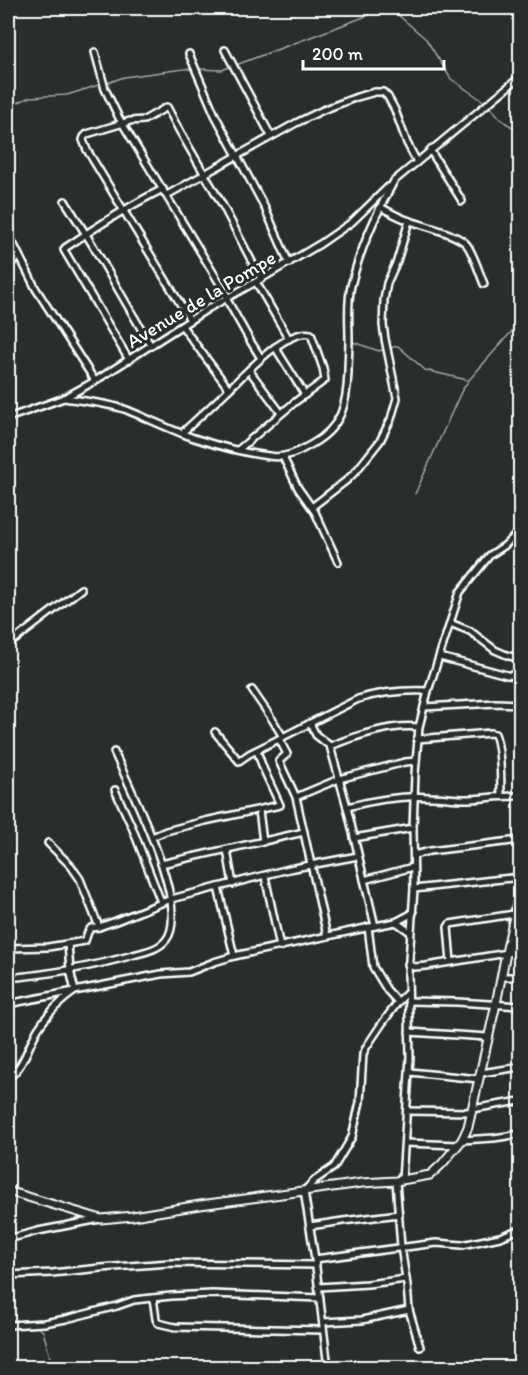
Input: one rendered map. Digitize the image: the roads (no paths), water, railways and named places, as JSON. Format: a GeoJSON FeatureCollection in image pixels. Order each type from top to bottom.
{"type":"FeatureCollection","features":[{"type":"Feature","properties":{"kind":"street"},"geometry":{"type":"LineString","coordinates":[[225,50],[271,136]]}},
{"type":"Feature","properties":{"kind":"street"},"geometry":{"type":"LineString","coordinates":[[95,52],[105,89],[123,124],[261,358]]}},
{"type":"Feature","properties":{"kind":"street"},"geometry":{"type":"LineString","coordinates":[[189,54],[215,115],[264,206],[289,263]]}},
{"type":"Feature","properties":{"kind":"street","name":"Avenue de la Pompe"},"geometry":{"type":"LineString","coordinates":[[8,418],[64,398],[94,381],[227,297],[289,263],[352,222],[394,181],[520,77]]}},
{"type":"Feature","properties":{"kind":"street"},"geometry":{"type":"LineString","coordinates":[[129,360],[65,253],[65,248],[124,210],[205,174],[271,136],[323,110],[375,92],[382,92],[388,97],[406,143],[417,162]]}},
{"type":"Feature","properties":{"kind":"street"},"geometry":{"type":"LineString","coordinates":[[190,320],[83,140],[87,134],[144,120],[167,107],[205,174],[289,339]]}},
{"type":"Feature","properties":{"kind":"street"},"geometry":{"type":"LineString","coordinates":[[430,150],[462,201]]}},
{"type":"Feature","properties":{"kind":"street"},"geometry":{"type":"LineString","coordinates":[[64,398],[110,406],[196,439],[269,456],[283,457],[307,447],[328,434],[344,408],[347,392],[348,302],[351,285],[380,207],[394,181]]}},
{"type":"Feature","properties":{"kind":"street"},"geometry":{"type":"LineString","coordinates":[[65,201],[151,346]]}},
{"type":"Feature","properties":{"kind":"street"},"geometry":{"type":"LineString","coordinates":[[380,207],[409,221],[460,238],[466,243],[484,284]]}},
{"type":"Feature","properties":{"kind":"street"},"geometry":{"type":"LineString","coordinates":[[312,507],[357,470],[380,441],[396,406],[397,398],[383,325],[384,300],[387,283],[397,261],[409,221]]}},
{"type":"Feature","properties":{"kind":"street"},"geometry":{"type":"LineString","coordinates":[[8,233],[47,308],[94,381]]}},
{"type":"Feature","properties":{"kind":"street"},"geometry":{"type":"LineString","coordinates":[[8,265],[19,257]]}},
{"type":"Feature","properties":{"kind":"street"},"geometry":{"type":"LineString","coordinates":[[182,326],[229,389]]}},
{"type":"Feature","properties":{"kind":"street"},"geometry":{"type":"LineString","coordinates":[[182,433],[275,347],[305,333],[311,334],[325,380],[281,413],[238,450]]}},
{"type":"Feature","properties":{"kind":"street"},"geometry":{"type":"LineString","coordinates":[[275,347],[305,395]]}},
{"type":"Feature","properties":{"kind":"street"},"geometry":{"type":"LineString","coordinates":[[249,370],[281,413]]}},
{"type":"Feature","properties":{"kind":"street"},"geometry":{"type":"LineString","coordinates":[[283,457],[298,488],[312,507],[338,562]]}},
{"type":"Feature","properties":{"kind":"street"},"geometry":{"type":"LineString","coordinates":[[420,1347],[409,1310],[399,1214],[399,1180],[405,1143],[410,1072],[408,974],[411,966],[410,932],[414,889],[413,828],[417,740],[428,691],[458,598],[465,585],[490,555],[520,534]]}},
{"type":"Feature","properties":{"kind":"street"},"geometry":{"type":"LineString","coordinates":[[8,645],[81,589]]}},
{"type":"Feature","properties":{"kind":"street"},"geometry":{"type":"LineString","coordinates":[[450,623],[467,629],[495,650],[520,658]]}},
{"type":"Feature","properties":{"kind":"street"},"geometry":{"type":"LineString","coordinates":[[440,657],[507,675],[520,676]]}},
{"type":"Feature","properties":{"kind":"street"},"geometry":{"type":"LineString","coordinates":[[252,690],[272,719],[287,755],[279,761],[296,797],[327,936]]}},
{"type":"Feature","properties":{"kind":"street"},"geometry":{"type":"LineString","coordinates":[[215,732],[238,760],[348,703],[369,696],[406,691],[428,691]]}},
{"type":"Feature","properties":{"kind":"street"},"geometry":{"type":"LineString","coordinates":[[424,707],[520,704]]}},
{"type":"Feature","properties":{"kind":"street"},"geometry":{"type":"LineString","coordinates":[[310,723],[316,735],[330,746],[375,926]]}},
{"type":"Feature","properties":{"kind":"street"},"geometry":{"type":"LineString","coordinates":[[330,746],[354,737],[393,728],[419,727]]}},
{"type":"Feature","properties":{"kind":"street"},"geometry":{"type":"LineString","coordinates":[[417,740],[491,733],[495,735],[501,796]]}},
{"type":"Feature","properties":{"kind":"street"},"geometry":{"type":"LineString","coordinates":[[152,837],[205,821],[279,806],[280,803],[257,751]]}},
{"type":"Feature","properties":{"kind":"street"},"geometry":{"type":"LineString","coordinates":[[8,978],[70,970],[121,959],[152,949],[166,940],[170,931],[171,899],[152,837],[114,752]]}},
{"type":"Feature","properties":{"kind":"street"},"geometry":{"type":"LineString","coordinates":[[296,797],[339,779],[416,761]]}},
{"type":"Feature","properties":{"kind":"street"},"geometry":{"type":"LineString","coordinates":[[115,790],[161,902]]}},
{"type":"Feature","properties":{"kind":"street"},"geometry":{"type":"LineString","coordinates":[[347,807],[414,797],[464,799],[520,796]]}},
{"type":"Feature","properties":{"kind":"street"},"geometry":{"type":"LineString","coordinates":[[259,810],[263,842]]}},
{"type":"Feature","properties":{"kind":"street"},"geometry":{"type":"LineString","coordinates":[[354,838],[413,828]]}},
{"type":"Feature","properties":{"kind":"street"},"geometry":{"type":"LineString","coordinates":[[161,864],[304,832]]}},
{"type":"Feature","properties":{"kind":"street"},"geometry":{"type":"LineString","coordinates":[[414,855],[520,840]]}},
{"type":"Feature","properties":{"kind":"street"},"geometry":{"type":"LineString","coordinates":[[48,843],[72,866],[80,879],[99,927]]}},
{"type":"Feature","properties":{"kind":"street"},"geometry":{"type":"LineString","coordinates":[[227,850],[233,884]]}},
{"type":"Feature","properties":{"kind":"street"},"geometry":{"type":"LineString","coordinates":[[8,948],[48,947],[85,941],[89,930],[128,917],[161,902],[311,865],[358,856]]}},
{"type":"Feature","properties":{"kind":"street"},"geometry":{"type":"LineString","coordinates":[[364,880],[413,867]]}},
{"type":"Feature","properties":{"kind":"street"},"geometry":{"type":"LineString","coordinates":[[265,876],[280,946]]}},
{"type":"Feature","properties":{"kind":"street"},"geometry":{"type":"LineString","coordinates":[[414,889],[520,877]]}},
{"type":"Feature","properties":{"kind":"street"},"geometry":{"type":"LineString","coordinates":[[218,888],[234,956]]}},
{"type":"Feature","properties":{"kind":"street"},"geometry":{"type":"LineString","coordinates":[[8,1239],[101,1219],[430,1175],[460,1143],[468,1127],[506,953],[518,914],[520,889]]}},
{"type":"Feature","properties":{"kind":"street"},"geometry":{"type":"LineString","coordinates":[[8,1004],[161,974],[189,972],[234,956],[404,920],[413,913]]}},
{"type":"Feature","properties":{"kind":"street"},"geometry":{"type":"LineString","coordinates":[[451,962],[448,927],[450,924],[518,914]]}},
{"type":"Feature","properties":{"kind":"street"},"geometry":{"type":"LineString","coordinates":[[396,922],[410,932]]}},
{"type":"Feature","properties":{"kind":"street"},"geometry":{"type":"LineString","coordinates":[[368,927],[373,967],[387,990],[398,1002]]}},
{"type":"Feature","properties":{"kind":"street"},"geometry":{"type":"LineString","coordinates":[[68,944],[70,970],[75,991]]}},
{"type":"Feature","properties":{"kind":"street"},"geometry":{"type":"LineString","coordinates":[[411,966],[520,951]]}},
{"type":"Feature","properties":{"kind":"street"},"geometry":{"type":"LineString","coordinates":[[502,976],[520,977]]}},
{"type":"Feature","properties":{"kind":"street"},"geometry":{"type":"LineString","coordinates":[[8,1078],[21,1063],[28,1047],[54,1007],[75,991]]}},
{"type":"Feature","properties":{"kind":"street"},"geometry":{"type":"LineString","coordinates":[[304,1191],[334,1167],[352,1137],[360,1102],[363,1054],[373,1035],[408,992]]}},
{"type":"Feature","properties":{"kind":"street"},"geometry":{"type":"LineString","coordinates":[[408,1001],[520,1006]]}},
{"type":"Feature","properties":{"kind":"street"},"geometry":{"type":"LineString","coordinates":[[409,1032],[488,1037]]}},
{"type":"Feature","properties":{"kind":"street"},"geometry":{"type":"LineString","coordinates":[[410,1072],[480,1076],[520,1067]]}},
{"type":"Feature","properties":{"kind":"street"},"geometry":{"type":"LineString","coordinates":[[407,1111],[482,1107],[520,1101]]}},
{"type":"Feature","properties":{"kind":"street"},"geometry":{"type":"LineString","coordinates":[[405,1143],[460,1143],[520,1134]]}},
{"type":"Feature","properties":{"kind":"street"},"geometry":{"type":"LineString","coordinates":[[8,1191],[101,1219]]}},
{"type":"Feature","properties":{"kind":"street"},"geometry":{"type":"LineString","coordinates":[[304,1191],[316,1262],[328,1368]]}},
{"type":"Feature","properties":{"kind":"street"},"geometry":{"type":"LineString","coordinates":[[310,1226],[399,1214]]}},
{"type":"Feature","properties":{"kind":"street"},"geometry":{"type":"LineString","coordinates":[[8,1275],[170,1263],[316,1262],[401,1247],[436,1243],[469,1244],[515,1231]]}},
{"type":"Feature","properties":{"kind":"street"},"geometry":{"type":"LineString","coordinates":[[319,1287],[406,1279]]}},
{"type":"Feature","properties":{"kind":"street"},"geometry":{"type":"LineString","coordinates":[[8,1325],[44,1323],[134,1300],[171,1296],[212,1294],[320,1298]]}},
{"type":"Feature","properties":{"kind":"street"},"geometry":{"type":"LineString","coordinates":[[153,1298],[156,1319],[160,1325],[191,1328],[323,1330]]}},
{"type":"Feature","properties":{"kind":"street"},"geometry":{"type":"LineString","coordinates":[[323,1322],[355,1321],[409,1310]]}},
{"type":"Feature","properties":{"kind":"waterway"},"geometry":{"type":"LineString","coordinates":[[236,65],[388,8]]}},
{"type":"Feature","properties":{"kind":"waterway"},"geometry":{"type":"LineString","coordinates":[[390,8],[426,39],[451,79],[486,103]]}},
{"type":"Feature","properties":{"kind":"waterway"},"geometry":{"type":"LineString","coordinates":[[198,69],[222,70],[232,66]]}},
{"type":"Feature","properties":{"kind":"waterway"},"geometry":{"type":"LineString","coordinates":[[107,83],[124,77],[193,69]]}},
{"type":"Feature","properties":{"kind":"waterway"},"geometry":{"type":"LineString","coordinates":[[8,107],[30,97],[67,95],[102,84]]}},
{"type":"Feature","properties":{"kind":"waterway"},"geometry":{"type":"LineString","coordinates":[[489,106],[503,121],[520,132]]}},
{"type":"Feature","properties":{"kind":"waterway"},"geometry":{"type":"LineString","coordinates":[[415,494],[461,392],[520,322]]}},
{"type":"Feature","properties":{"kind":"waterway"},"geometry":{"type":"LineString","coordinates":[[350,341],[379,351],[385,349]]}},
{"type":"Feature","properties":{"kind":"waterway"},"geometry":{"type":"LineString","coordinates":[[390,348],[398,346],[425,370],[467,380]]}},
{"type":"Feature","properties":{"kind":"waterway"},"geometry":{"type":"LineString","coordinates":[[34,1325],[43,1331],[50,1357],[49,1368]]}}]}
